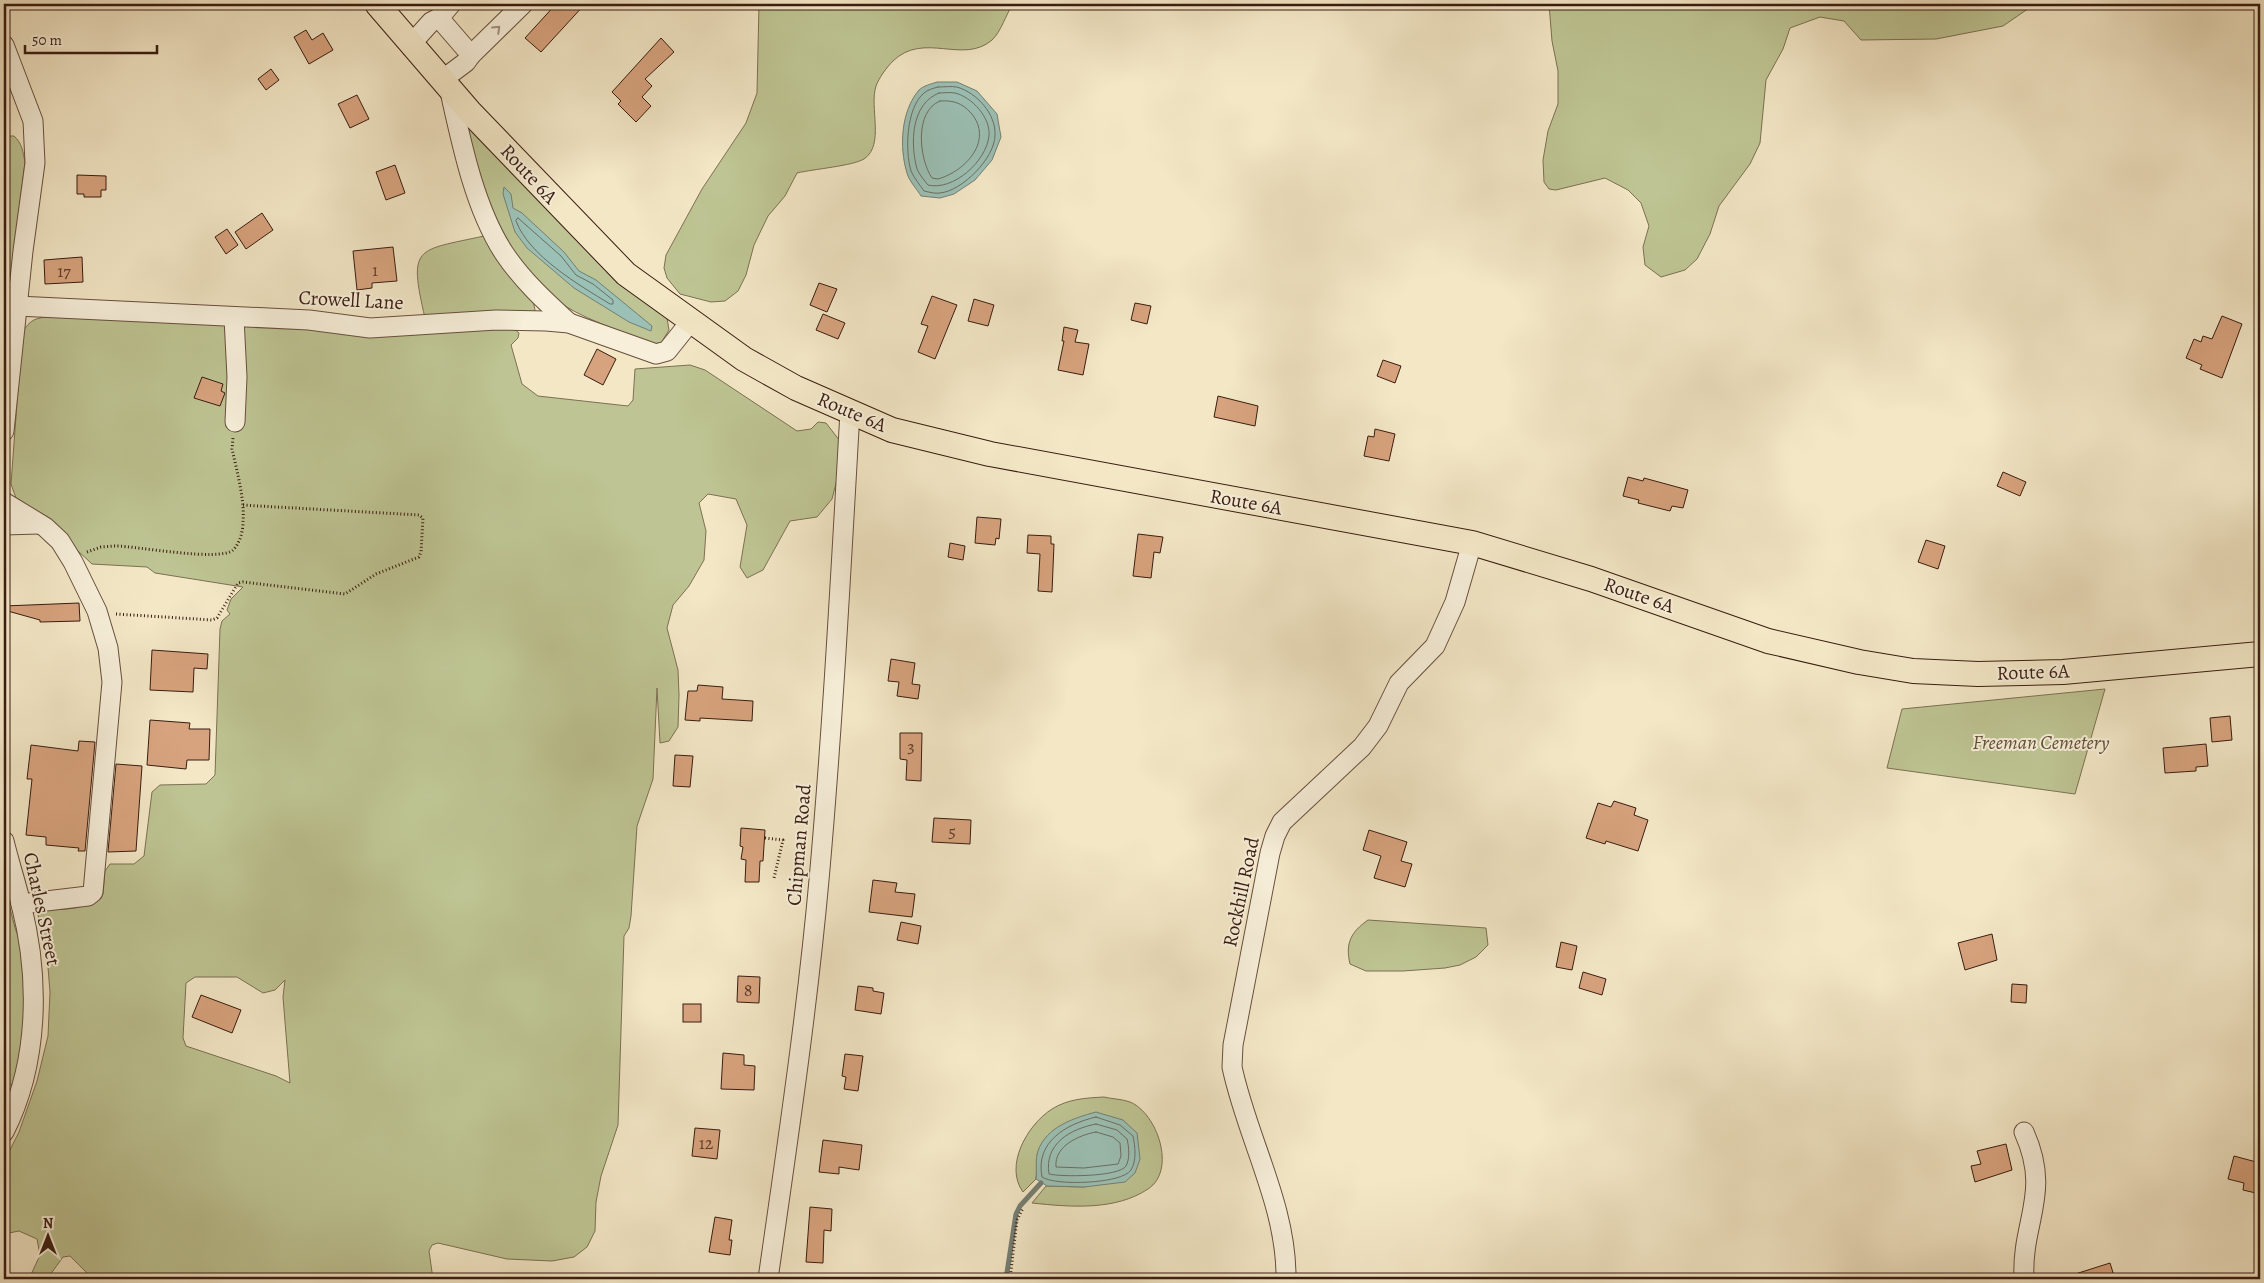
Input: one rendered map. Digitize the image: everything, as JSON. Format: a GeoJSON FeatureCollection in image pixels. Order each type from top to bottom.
{"type":"FeatureCollection","features":[{"type":"Feature","properties":{"kind":"main road","name":"Route 6A"},"geometry":{"type":"LineString","coordinates":[[377,4],[476,119],[626,274],[744,359],[796,388],[892,430],[990,454],[1472,543],[1591,579],[1768,641],[1859,662],[1913,671],[1978,674],[2063,672],[2260,654]]}},
{"type":"Feature","properties":{"kind":"street"},"geometry":{"type":"LineString","coordinates":[[412,43],[431,22],[439,18],[452,4]]}},
{"type":"Feature","properties":{"kind":"street"},"geometry":{"type":"LineString","coordinates":[[523,4],[471,54],[446,83],[461,141],[491,231],[522,277],[569,323]]}},
{"type":"Feature","properties":{"kind":"street"},"geometry":{"type":"LineString","coordinates":[[439,18],[471,54]]}},
{"type":"Feature","properties":{"kind":"street"},"geometry":{"type":"LineString","coordinates":[[4,45],[32,121],[35,163],[4,431]]}},
{"type":"Feature","properties":{"kind":"street","name":"Crowell Lane"},"geometry":{"type":"LineString","coordinates":[[17,306],[234,318],[310,320],[370,328],[496,320],[569,323],[656,354],[667,351],[691,321]]}},
{"type":"Feature","properties":{"kind":"street"},"geometry":{"type":"LineString","coordinates":[[234,318],[238,378],[235,422]]}},
{"type":"Feature","properties":{"kind":"street","name":"Chipman Road"},"geometry":{"type":"LineString","coordinates":[[768,1279],[806,1004],[819,879],[834,699],[850,412]]}},
{"type":"Feature","properties":{"kind":"street"},"geometry":{"type":"LineString","coordinates":[[4,502],[39,524],[60,541],[73,562],[95,606],[108,648],[112,682],[94,892],[88,896],[22,904]]}},
{"type":"Feature","properties":{"kind":"street"},"geometry":{"type":"LineString","coordinates":[[4,525],[39,524]]}},
{"type":"Feature","properties":{"kind":"street","name":"Rockhill Road"},"geometry":{"type":"LineString","coordinates":[[1286,1279],[1286,1260],[1282,1230],[1232,1067],[1233,1045],[1270,853],[1282,822],[1362,747],[1378,726],[1399,683],[1434,646],[1455,602],[1472,543]]}},
{"type":"Feature","properties":{"kind":"street","name":"Charles Street"},"geometry":{"type":"LineString","coordinates":[[4,841],[22,904],[34,975],[32,1033],[23,1085],[4,1132]]}},
{"type":"Feature","properties":{"kind":"street"},"geometry":{"type":"LineString","coordinates":[[2024,1132],[2031,1148],[2037,1184],[2024,1279]]}},
{"type":"Feature","properties":{"kind":"path"},"geometry":{"type":"LineString","coordinates":[[73,562],[90,551],[115,546],[205,556],[222,555],[232,550],[240,539],[244,520],[232,450],[235,422]]}},
{"type":"Feature","properties":{"kind":"path"},"geometry":{"type":"LineString","coordinates":[[95,606],[126,616],[212,620],[217,618],[238,583],[345,594],[376,574],[419,557],[421,552],[423,518],[420,515],[241,505]]}},
{"type":"Feature","properties":{"kind":"path"},"geometry":{"type":"LineString","coordinates":[[765,838],[784,840],[774,878]]}},
{"type":"Feature","properties":{"kind":"path"},"geometry":{"type":"LineString","coordinates":[[1010,1279],[1017,1220],[1023,1208]]}},
{"type":"Feature","properties":{"kind":"green space"},"geometry":{"type":"Polygon","coordinates":[[[759,4],[1013,4],[995,37],[981,47],[969,50],[917,49],[905,53],[893,61],[883,73],[876,86],[874,95],[875,135],[874,145],[870,153],[864,159],[851,164],[797,173],[785,196],[768,216],[754,245],[746,275],[738,291],[725,301],[711,302],[680,294],[667,278],[664,268],[666,255],[702,189],[746,123],[757,93],[759,4]]]}},
{"type":"Feature","properties":{"kind":"green space"},"geometry":{"type":"Polygon","coordinates":[[[1549,4],[2035,4],[2003,26],[1936,39],[1861,40],[1844,21],[1820,17],[1790,28],[1783,49],[1766,80],[1760,143],[1750,164],[1719,206],[1710,234],[1697,259],[1685,270],[1661,277],[1645,265],[1643,247],[1649,226],[1641,203],[1628,190],[1605,178],[1556,190],[1549,189],[1544,182],[1543,160],[1548,131],[1558,104],[1558,71],[1552,41],[1549,4]]]}},
{"type":"Feature","properties":{"kind":"green space"},"geometry":{"type":"Polygon","coordinates":[[[452,106],[578,242],[667,318],[669,330],[661,343],[653,344],[601,324],[574,311],[552,297],[533,278],[516,257],[490,209],[452,106]]]}},
{"type":"Feature","properties":{"kind":"green space"},"geometry":{"type":"Polygon","coordinates":[[[4,136],[14,136],[17,139],[22,148],[25,162],[4,335],[4,136]]]}},
{"type":"Feature","properties":{"kind":"green space"},"geometry":{"type":"Polygon","coordinates":[[[484,236],[533,301],[535,310],[533,314],[425,318],[417,276],[418,264],[423,255],[431,249],[484,236]]]}},
{"type":"Feature","properties":{"kind":"green space"},"geometry":{"type":"Polygon","coordinates":[[[53,316],[128,316],[345,332],[511,326],[519,333],[518,338],[511,345],[522,384],[538,396],[628,406],[633,400],[635,369],[690,365],[705,370],[797,431],[811,429],[818,422],[826,423],[840,441],[842,460],[832,499],[817,517],[790,521],[763,570],[747,578],[740,567],[747,525],[736,499],[708,494],[699,503],[706,531],[704,560],[689,586],[673,605],[667,628],[678,670],[678,727],[669,741],[660,743],[657,688],[653,779],[637,826],[631,916],[629,928],[624,936],[618,1125],[601,1176],[596,1202],[595,1231],[587,1247],[574,1257],[552,1261],[507,1259],[438,1243],[432,1245],[429,1251],[433,1279],[93,1279],[70,1256],[63,1257],[47,1279],[29,1279],[40,1255],[37,1239],[19,1231],[4,1234],[4,1162],[19,1132],[37,1081],[48,1036],[50,992],[47,955],[37,910],[81,907],[96,900],[103,894],[105,871],[110,864],[134,864],[144,856],[152,792],[160,785],[206,784],[215,775],[220,629],[222,621],[230,614],[227,610],[231,599],[243,587],[155,573],[147,567],[92,564],[46,521],[16,498],[11,484],[22,335],[25,328],[34,320],[53,316]],[[195,977],[186,983],[183,1038],[186,1046],[276,1076],[290,1083],[283,997],[285,980],[275,990],[263,993],[237,977],[195,977]]]}},
{"type":"Feature","properties":{"kind":"green space","name":"Freeman Cemetery"},"geometry":{"type":"Polygon","coordinates":[[[2105,689],[2075,794],[1887,768],[1902,709],[2105,689]]]}},
{"type":"Feature","properties":{"kind":"green space"},"geometry":{"type":"Polygon","coordinates":[[[4,884],[15,928],[25,954],[25,1029],[15,1081],[4,1091],[4,884]]]}},
{"type":"Feature","properties":{"kind":"green space"},"geometry":{"type":"Polygon","coordinates":[[[1368,920],[1486,928],[1488,945],[1476,957],[1460,965],[1403,971],[1366,971],[1350,964],[1348,950],[1351,939],[1357,929],[1368,920]]]}},
{"type":"Feature","properties":{"kind":"green space"},"geometry":{"type":"Polygon","coordinates":[[[1104,1097],[1130,1102],[1140,1108],[1148,1118],[1160,1142],[1161,1169],[1157,1180],[1148,1189],[1135,1196],[1107,1204],[1062,1206],[1032,1203],[1046,1186],[1085,1187],[1038,1152],[1036,1179],[1023,1192],[1018,1182],[1016,1170],[1017,1159],[1027,1135],[1043,1116],[1064,1103],[1104,1097]]]}},
{"type":"Feature","properties":{"kind":"water"},"geometry":{"type":"Polygon","coordinates":[[[937,82],[957,82],[977,91],[997,114],[1001,137],[992,160],[975,180],[954,194],[940,198],[921,196],[908,176],[903,152],[903,130],[908,108],[919,90],[937,82]]]}},
{"type":"Feature","properties":{"kind":"water"},"geometry":{"type":"Polygon","coordinates":[[[504,187],[511,194],[513,208],[522,213],[564,252],[579,271],[596,280],[652,326],[651,331],[629,322],[574,288],[527,248],[515,232],[503,194],[504,187]]]}},
{"type":"Feature","properties":{"kind":"water"},"geometry":{"type":"Polygon","coordinates":[[[1096,1112],[1123,1120],[1137,1133],[1140,1159],[1135,1173],[1125,1182],[1084,1187],[1047,1186],[1036,1179],[1037,1154],[1047,1136],[1070,1121],[1096,1112]]]}},
{"type":"Feature","properties":{"kind":"building"},"geometry":{"type":"Polygon","coordinates":[[[556,4],[585,4],[541,52],[525,38],[556,4]]]}},
{"type":"Feature","properties":{"kind":"building"},"geometry":{"type":"Polygon","coordinates":[[[306,30],[312,40],[323,33],[333,50],[309,64],[294,37],[306,30]]]}},
{"type":"Feature","properties":{"kind":"building"},"geometry":{"type":"Polygon","coordinates":[[[661,38],[674,52],[645,79],[652,86],[642,97],[651,106],[636,122],[618,104],[621,101],[612,92],[661,38]]]}},
{"type":"Feature","properties":{"kind":"building"},"geometry":{"type":"Polygon","coordinates":[[[271,69],[279,80],[266,90],[258,79],[271,69]]]}},
{"type":"Feature","properties":{"kind":"building"},"geometry":{"type":"Polygon","coordinates":[[[357,95],[369,119],[350,128],[338,104],[357,95]]]}},
{"type":"Feature","properties":{"kind":"building"},"geometry":{"type":"Polygon","coordinates":[[[395,165],[405,193],[386,200],[376,172],[395,165]]]}},
{"type":"Feature","properties":{"kind":"building"},"geometry":{"type":"Polygon","coordinates":[[[77,175],[106,176],[106,190],[101,190],[101,197],[84,197],[84,194],[77,194],[77,175]]]}},
{"type":"Feature","properties":{"kind":"building"},"geometry":{"type":"Polygon","coordinates":[[[262,213],[273,230],[246,249],[235,232],[262,213]]]}},
{"type":"Feature","properties":{"kind":"building"},"geometry":{"type":"Polygon","coordinates":[[[227,229],[238,245],[226,254],[215,237],[227,229]]]}},
{"type":"Feature","properties":{"kind":"building"},"geometry":{"type":"Polygon","coordinates":[[[393,247],[397,281],[372,283],[372,288],[357,290],[353,251],[393,247]]]}},
{"type":"Feature","properties":{"kind":"building"},"geometry":{"type":"Polygon","coordinates":[[[82,257],[83,282],[45,284],[44,260],[82,257]]]}},
{"type":"Feature","properties":{"kind":"building"},"geometry":{"type":"Polygon","coordinates":[[[819,283],[837,289],[827,312],[810,305],[819,283]]]}},
{"type":"Feature","properties":{"kind":"building"},"geometry":{"type":"Polygon","coordinates":[[[932,296],[957,305],[935,359],[918,352],[928,326],[921,324],[932,296]]]}},
{"type":"Feature","properties":{"kind":"building"},"geometry":{"type":"Polygon","coordinates":[[[974,299],[994,305],[988,326],[968,321],[974,299]]]}},
{"type":"Feature","properties":{"kind":"building"},"geometry":{"type":"Polygon","coordinates":[[[1135,303],[1151,306],[1147,324],[1131,320],[1135,303]]]}},
{"type":"Feature","properties":{"kind":"building"},"geometry":{"type":"Polygon","coordinates":[[[823,314],[845,323],[838,339],[816,330],[823,314]]]}},
{"type":"Feature","properties":{"kind":"building"},"geometry":{"type":"Polygon","coordinates":[[[2222,316],[2242,324],[2222,378],[2200,369],[2202,365],[2186,358],[2194,339],[2201,342],[2203,336],[2212,339],[2222,316]]]}},
{"type":"Feature","properties":{"kind":"building"},"geometry":{"type":"Polygon","coordinates":[[[1064,327],[1078,330],[1075,342],[1089,344],[1083,375],[1058,370],[1064,341],[1062,341],[1064,327]]]}},
{"type":"Feature","properties":{"kind":"building"},"geometry":{"type":"Polygon","coordinates":[[[597,349],[616,359],[603,385],[584,375],[597,349]]]}},
{"type":"Feature","properties":{"kind":"building"},"geometry":{"type":"Polygon","coordinates":[[[1383,360],[1401,366],[1395,383],[1377,376],[1383,360]]]}},
{"type":"Feature","properties":{"kind":"building"},"geometry":{"type":"Polygon","coordinates":[[[202,377],[223,384],[221,391],[225,393],[220,406],[194,398],[202,377]]]}},
{"type":"Feature","properties":{"kind":"building"},"geometry":{"type":"Polygon","coordinates":[[[1218,396],[1258,406],[1255,426],[1214,417],[1218,396]]]}},
{"type":"Feature","properties":{"kind":"building"},"geometry":{"type":"Polygon","coordinates":[[[1375,429],[1395,434],[1389,461],[1364,456],[1368,436],[1374,437],[1375,429]]]}},
{"type":"Feature","properties":{"kind":"building"},"geometry":{"type":"Polygon","coordinates":[[[2003,472],[2026,482],[2020,496],[1997,486],[2003,472]]]}},
{"type":"Feature","properties":{"kind":"building"},"geometry":{"type":"Polygon","coordinates":[[[1628,477],[1643,481],[1644,478],[1688,490],[1683,508],[1672,506],[1670,511],[1638,503],[1639,500],[1623,496],[1628,477]]]}},
{"type":"Feature","properties":{"kind":"building"},"geometry":{"type":"Polygon","coordinates":[[[977,517],[1001,519],[999,539],[996,538],[995,545],[975,543],[977,517]]]}},
{"type":"Feature","properties":{"kind":"building"},"geometry":{"type":"Polygon","coordinates":[[[1138,534],[1163,537],[1160,553],[1154,552],[1151,578],[1133,576],[1138,534]]]}},
{"type":"Feature","properties":{"kind":"building"},"geometry":{"type":"Polygon","coordinates":[[[1028,535],[1051,536],[1051,544],[1054,544],[1052,592],[1038,591],[1040,554],[1027,553],[1028,535]]]}},
{"type":"Feature","properties":{"kind":"building"},"geometry":{"type":"Polygon","coordinates":[[[1926,540],[1945,546],[1938,569],[1918,562],[1926,540]]]}},
{"type":"Feature","properties":{"kind":"building"},"geometry":{"type":"Polygon","coordinates":[[[950,543],[965,546],[963,560],[948,557],[950,543]]]}},
{"type":"Feature","properties":{"kind":"building"},"geometry":{"type":"Polygon","coordinates":[[[79,603],[80,621],[40,622],[40,620],[4,610],[4,606],[79,603]]]}},
{"type":"Feature","properties":{"kind":"building"},"geometry":{"type":"Polygon","coordinates":[[[152,650],[208,654],[207,669],[194,668],[193,692],[150,690],[152,650]]]}},
{"type":"Feature","properties":{"kind":"building"},"geometry":{"type":"Polygon","coordinates":[[[891,659],[915,663],[912,684],[920,685],[918,699],[897,696],[899,682],[888,681],[891,659]]]}},
{"type":"Feature","properties":{"kind":"building"},"geometry":{"type":"Polygon","coordinates":[[[698,685],[723,687],[722,699],[753,701],[752,721],[700,718],[700,721],[685,720],[688,691],[697,691],[698,685]]]}},
{"type":"Feature","properties":{"kind":"building"},"geometry":{"type":"Polygon","coordinates":[[[2230,716],[2232,740],[2212,742],[2210,718],[2230,716]]]}},
{"type":"Feature","properties":{"kind":"building"},"geometry":{"type":"Polygon","coordinates":[[[150,720],[190,723],[189,729],[210,729],[209,760],[187,760],[186,769],[147,765],[150,720]]]}},
{"type":"Feature","properties":{"kind":"building"},"geometry":{"type":"Polygon","coordinates":[[[900,733],[922,733],[921,781],[906,780],[907,760],[900,759],[900,733]]]}},
{"type":"Feature","properties":{"kind":"building"},"geometry":{"type":"Polygon","coordinates":[[[79,741],[95,742],[85,851],[78,851],[79,848],[46,845],[46,837],[26,835],[32,779],[27,779],[31,745],[78,751],[79,741]]]}},
{"type":"Feature","properties":{"kind":"building"},"geometry":{"type":"Polygon","coordinates":[[[2206,744],[2208,766],[2196,767],[2196,771],[2165,773],[2163,748],[2206,744]]]}},
{"type":"Feature","properties":{"kind":"building"},"geometry":{"type":"Polygon","coordinates":[[[675,755],[693,756],[690,787],[673,786],[675,755]]]}},
{"type":"Feature","properties":{"kind":"building"},"geometry":{"type":"Polygon","coordinates":[[[116,764],[142,766],[136,851],[108,852],[116,764]]]}},
{"type":"Feature","properties":{"kind":"building"},"geometry":{"type":"Polygon","coordinates":[[[1614,801],[1636,808],[1634,815],[1648,820],[1638,851],[1606,841],[1605,844],[1586,838],[1598,803],[1611,807],[1614,801]]]}},
{"type":"Feature","properties":{"kind":"building"},"geometry":{"type":"Polygon","coordinates":[[[934,818],[971,820],[970,844],[932,842],[934,818]]]}},
{"type":"Feature","properties":{"kind":"building"},"geometry":{"type":"Polygon","coordinates":[[[741,828],[765,830],[763,861],[760,861],[759,882],[745,882],[746,860],[741,859],[743,847],[740,846],[741,828]]]}},
{"type":"Feature","properties":{"kind":"building"},"geometry":{"type":"Polygon","coordinates":[[[1369,830],[1407,842],[1401,861],[1412,864],[1405,887],[1374,878],[1381,856],[1363,850],[1369,830]]]}},
{"type":"Feature","properties":{"kind":"building"},"geometry":{"type":"Polygon","coordinates":[[[873,880],[897,883],[895,892],[915,894],[912,917],[869,912],[873,880]]]}},
{"type":"Feature","properties":{"kind":"building"},"geometry":{"type":"Polygon","coordinates":[[[901,922],[921,926],[918,944],[897,940],[901,922]]]}},
{"type":"Feature","properties":{"kind":"building"},"geometry":{"type":"Polygon","coordinates":[[[1992,934],[1997,960],[1965,970],[1958,943],[1992,934]]]}},
{"type":"Feature","properties":{"kind":"building"},"geometry":{"type":"Polygon","coordinates":[[[1561,942],[1577,946],[1572,970],[1556,967],[1561,942]]]}},
{"type":"Feature","properties":{"kind":"building"},"geometry":{"type":"Polygon","coordinates":[[[1583,972],[1606,979],[1602,995],[1579,988],[1583,972]]]}},
{"type":"Feature","properties":{"kind":"building"},"geometry":{"type":"Polygon","coordinates":[[[738,976],[760,977],[759,1003],[737,1002],[738,976]]]}},
{"type":"Feature","properties":{"kind":"building"},"geometry":{"type":"Polygon","coordinates":[[[2012,984],[2027,985],[2026,1003],[2011,1002],[2012,984]]]}},
{"type":"Feature","properties":{"kind":"building"},"geometry":{"type":"Polygon","coordinates":[[[858,986],[873,988],[873,991],[884,993],[881,1014],[855,1010],[858,986]]]}},
{"type":"Feature","properties":{"kind":"building"},"geometry":{"type":"Polygon","coordinates":[[[201,995],[241,1010],[232,1033],[192,1017],[201,995]]]}},
{"type":"Feature","properties":{"kind":"building"},"geometry":{"type":"Polygon","coordinates":[[[683,1004],[701,1004],[701,1022],[683,1022],[683,1004]]]}},
{"type":"Feature","properties":{"kind":"building"},"geometry":{"type":"Polygon","coordinates":[[[723,1053],[744,1055],[744,1065],[755,1066],[754,1090],[721,1089],[723,1053]]]}},
{"type":"Feature","properties":{"kind":"building"},"geometry":{"type":"Polygon","coordinates":[[[845,1054],[863,1056],[858,1091],[844,1089],[846,1077],[842,1076],[845,1054]]]}},
{"type":"Feature","properties":{"kind":"building"},"geometry":{"type":"Polygon","coordinates":[[[695,1128],[720,1130],[717,1159],[692,1156],[695,1128]]]}},
{"type":"Feature","properties":{"kind":"building"},"geometry":{"type":"Polygon","coordinates":[[[823,1140],[862,1145],[859,1170],[839,1167],[839,1174],[819,1172],[823,1140]]]}},
{"type":"Feature","properties":{"kind":"building"},"geometry":{"type":"Polygon","coordinates":[[[2006,1144],[2012,1170],[1975,1182],[1971,1166],[1981,1164],[1977,1151],[2006,1144]]]}},
{"type":"Feature","properties":{"kind":"building"},"geometry":{"type":"Polygon","coordinates":[[[2234,1156],[2260,1163],[2260,1194],[2243,1190],[2244,1183],[2228,1179],[2234,1156]]]}},
{"type":"Feature","properties":{"kind":"building"},"geometry":{"type":"Polygon","coordinates":[[[810,1207],[832,1209],[831,1231],[824,1230],[823,1263],[806,1262],[810,1207]]]}},
{"type":"Feature","properties":{"kind":"building"},"geometry":{"type":"Polygon","coordinates":[[[715,1217],[732,1220],[729,1240],[732,1240],[730,1255],[709,1252],[715,1217]]]}},
{"type":"Feature","properties":{"kind":"building"},"geometry":{"type":"Polygon","coordinates":[[[2110,1263],[2115,1279],[2069,1279],[2069,1276],[2110,1263]]]}},
{"type":"Feature","properties":{"kind":"waterway"},"geometry":{"type":"LineString","coordinates":[[1006,1279],[1016,1214],[1020,1206],[1041,1183]]}}]}
